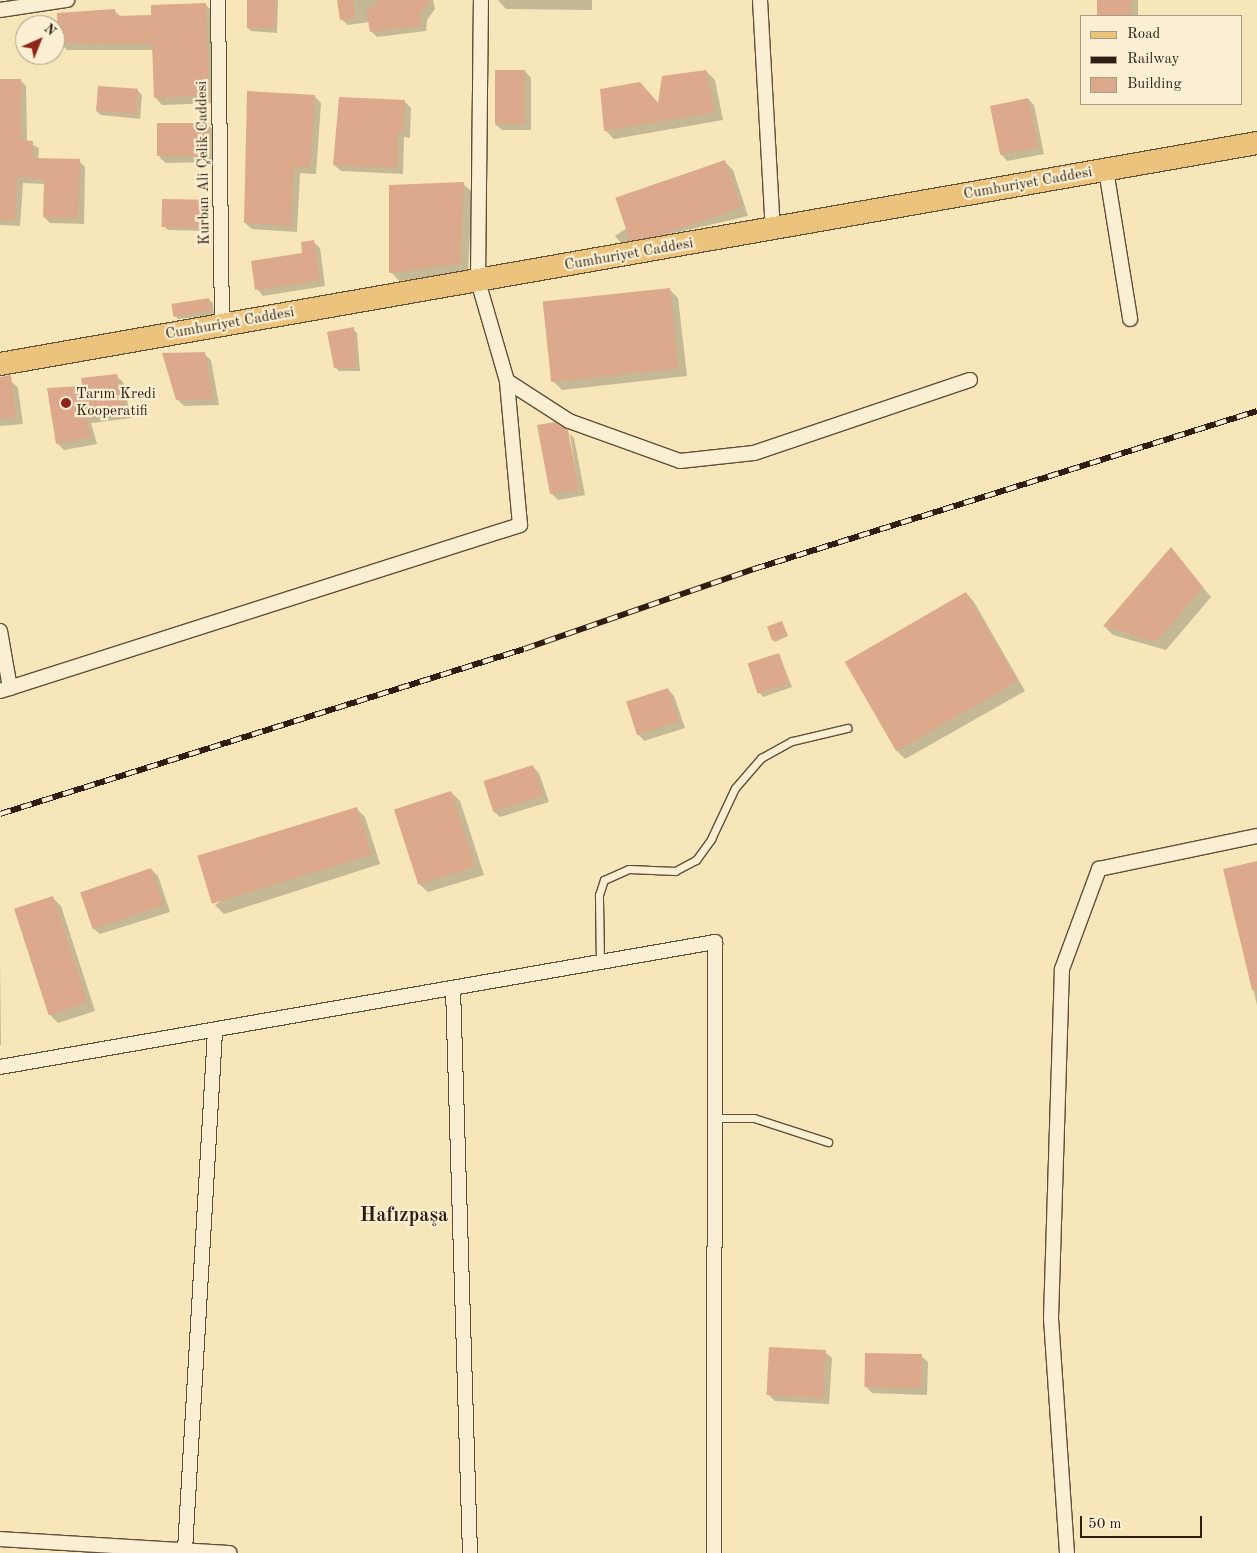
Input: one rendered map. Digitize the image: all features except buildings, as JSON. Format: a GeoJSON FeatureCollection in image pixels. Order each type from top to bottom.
{"type":"FeatureCollection","features":[{"type":"Feature","properties":{"kind":"main road","name":"Cumhuriyet Caddesi"},"geometry":{"type":"LineString","coordinates":[[0,364],[773,230],[1257,143]]}},
{"type":"Feature","properties":{"kind":"street"},"geometry":{"type":"LineString","coordinates":[[0,10],[67,0]]}},
{"type":"Feature","properties":{"kind":"street","name":"Kurban Ali Çelik Caddesi"},"geometry":{"type":"LineString","coordinates":[[218,0],[222,326]]}},
{"type":"Feature","properties":{"kind":"street"},"geometry":{"type":"LineString","coordinates":[[0,631],[5,689],[520,525],[507,381],[478,281],[481,0]]}},
{"type":"Feature","properties":{"kind":"street"},"geometry":{"type":"LineString","coordinates":[[760,0],[773,230]]}},
{"type":"Feature","properties":{"kind":"street"},"geometry":{"type":"LineString","coordinates":[[1106,170],[1130,319]]}},
{"type":"Feature","properties":{"kind":"street"},"geometry":{"type":"LineString","coordinates":[[507,381],[569,421],[680,461],[754,452],[970,380]]}},
{"type":"Feature","properties":{"kind":"street"},"geometry":{"type":"LineString","coordinates":[[1068,1553],[1051,1318],[1062,969],[1099,869],[1257,836]]}},
{"type":"Feature","properties":{"kind":"street"},"geometry":{"type":"LineString","coordinates":[[0,1067],[216,1031],[714,942],[714,1553]]}},
{"type":"Feature","properties":{"kind":"street"},"geometry":{"type":"LineString","coordinates":[[452,988],[470,1553]]}},
{"type":"Feature","properties":{"kind":"street"},"geometry":{"type":"LineString","coordinates":[[185,1550],[216,1031]]}},
{"type":"Feature","properties":{"kind":"street"},"geometry":{"type":"LineString","coordinates":[[0,1539],[230,1553]]}},
{"type":"Feature","properties":{"kind":"lane"},"geometry":{"type":"LineString","coordinates":[[600,962],[599,895],[604,880],[629,869],[675,871],[696,860],[704,852],[735,788],[761,758],[792,741],[847,728]]}},
{"type":"Feature","properties":{"kind":"lane"},"geometry":{"type":"LineString","coordinates":[[715,1118],[754,1118],[828,1142]]}},
{"type":"Feature","properties":{"kind":"railway"},"geometry":{"type":"LineString","coordinates":[[0,814],[524,649],[754,569],[1257,411]]}},
{"type":"Feature","properties":{"kind":"place","name":"Tarım Kredi Kooperatifi"},"geometry":{"type":"Point","coordinates":[66,403]}},
{"type":"Feature","properties":{"kind":"district","name":"Hafızpaşa"},"geometry":{"type":"Point","coordinates":[404,1216]}}]}
